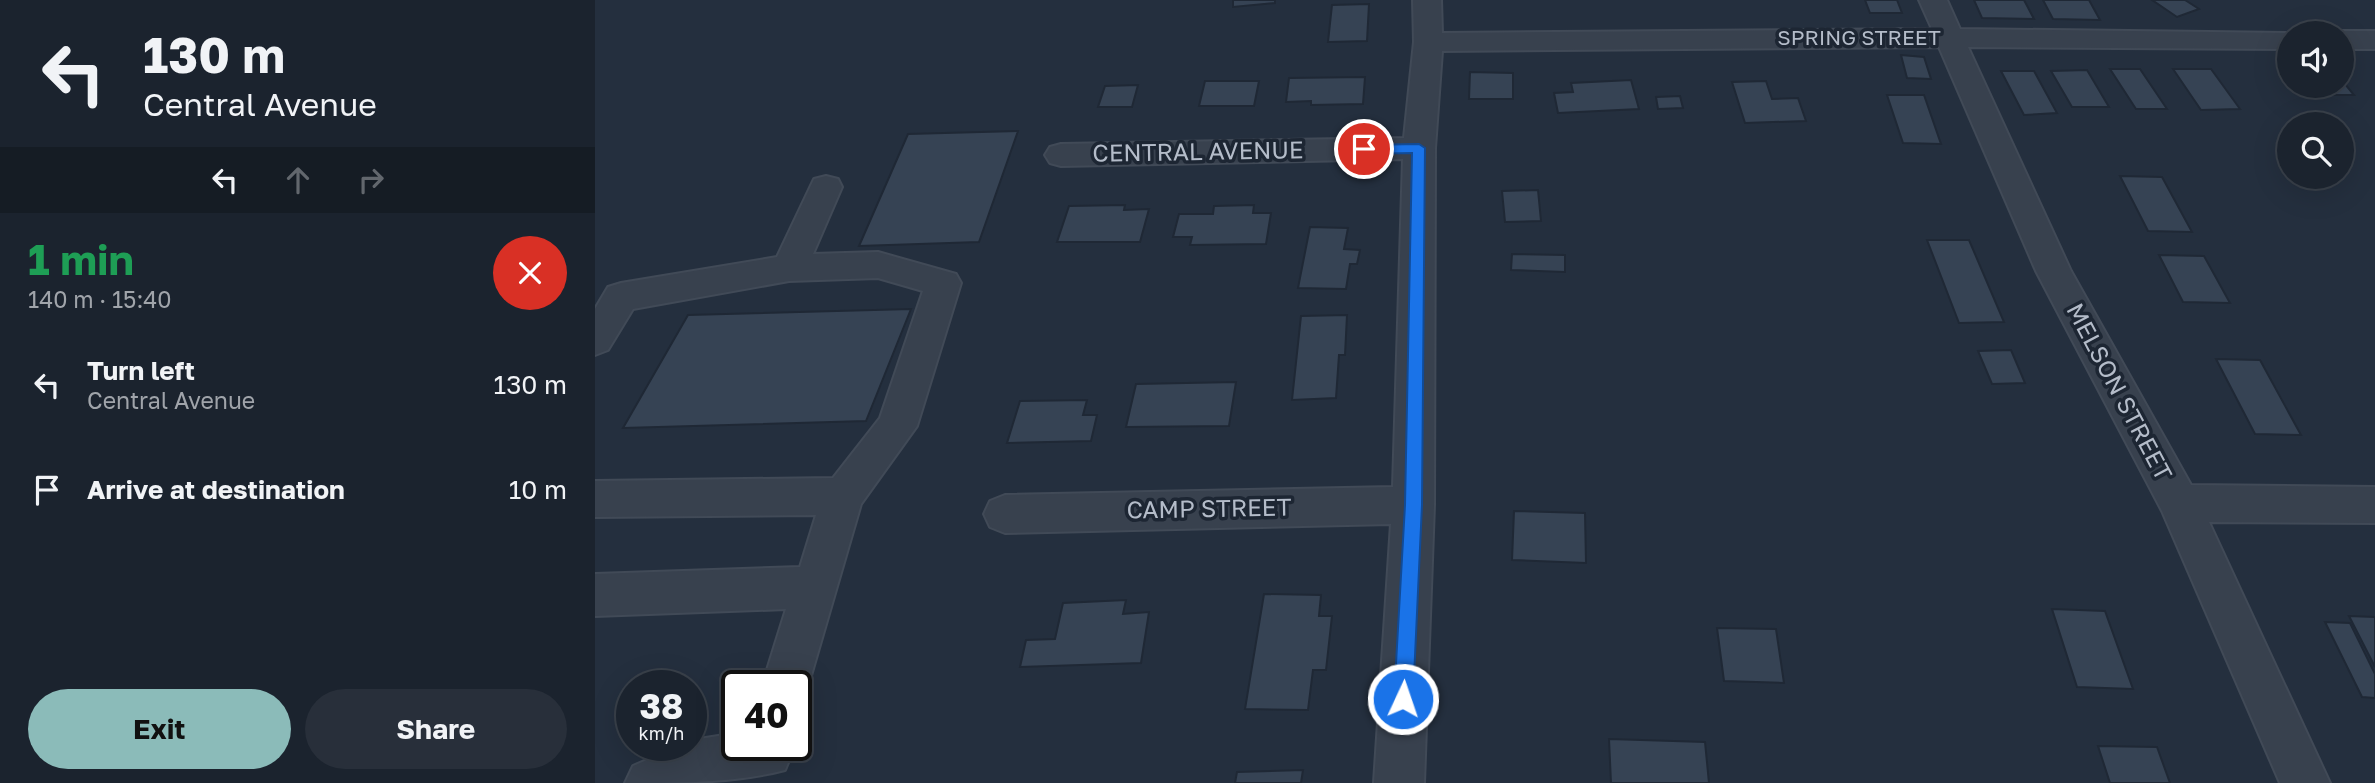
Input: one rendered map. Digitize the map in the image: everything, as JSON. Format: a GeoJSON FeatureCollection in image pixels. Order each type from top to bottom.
{"type":"FeatureCollection","features":[{"type":"Feature","properties":{"kind":"street"},"geometry":{"type":"LineString","coordinates":[[1399,783],[1413,505],[1419,148],[1428,42],[1427,0]]}},
{"type":"Feature","properties":{"kind":"street","name":"MELSON STREET"},"geometry":{"type":"LineString","coordinates":[[1933,0],[2054,271],[2179,503],[2305,783]]}},
{"type":"Feature","properties":{"kind":"street","name":"SPRING STREET"},"geometry":{"type":"LineString","coordinates":[[1428,42],[1952,38],[2277,40]]}},
{"type":"Feature","properties":{"kind":"street"},"geometry":{"type":"LineString","coordinates":[[2354,40],[2375,40]]}},
{"type":"Feature","properties":{"kind":"street","name":"CENTRAL AVENUE"},"geometry":{"type":"LineString","coordinates":[[1061,155],[1419,148]]}},
{"type":"Feature","properties":{"kind":"street"},"geometry":{"type":"LineString","coordinates":[[789,268],[826,187]]}},
{"type":"Feature","properties":{"kind":"street"},"geometry":{"type":"LineString","coordinates":[[595,340],[621,298],[789,268],[878,265],[943,283],[897,426],[843,496],[790,670]]}},
{"type":"Feature","properties":{"kind":"street"},"geometry":{"type":"LineString","coordinates":[[595,499],[843,496]]}},
{"type":"Feature","properties":{"kind":"street"},"geometry":{"type":"LineString","coordinates":[[2179,503],[2375,505]]}},
{"type":"Feature","properties":{"kind":"street","name":"CAMP STREET"},"geometry":{"type":"LineString","coordinates":[[1005,514],[1413,505]]}},
{"type":"Feature","properties":{"kind":"street"},"geometry":{"type":"LineString","coordinates":[[595,595],[815,587]]}},
{"type":"Feature","properties":{"kind":"street"},"geometry":{"type":"LineString","coordinates":[[650,783],[693,764],[748,761]]}},
{"type":"Feature","properties":{"kind":"building"},"geometry":{"type":"Polygon","coordinates":[[[1233,0],[1275,0],[1275,3],[1233,7],[1233,0]]]}},
{"type":"Feature","properties":{"kind":"building"},"geometry":{"type":"Polygon","coordinates":[[[1865,0],[1897,0],[1902,13],[1870,13],[1865,0]]]}},
{"type":"Feature","properties":{"kind":"building"},"geometry":{"type":"Polygon","coordinates":[[[1974,0],[2024,0],[2034,19],[1982,18],[1974,0]]]}},
{"type":"Feature","properties":{"kind":"building"},"geometry":{"type":"Polygon","coordinates":[[[2043,0],[2089,0],[2100,20],[2053,19],[2043,0]]]}},
{"type":"Feature","properties":{"kind":"building"},"geometry":{"type":"Polygon","coordinates":[[[2152,0],[2185,0],[2199,9],[2177,17],[2152,0]]]}},
{"type":"Feature","properties":{"kind":"building"},"geometry":{"type":"Polygon","coordinates":[[[1369,4],[1367,41],[1328,42],[1332,5],[1369,4]]]}},
{"type":"Feature","properties":{"kind":"building"},"geometry":{"type":"Polygon","coordinates":[[[1901,55],[1924,57],[1931,79],[1907,78],[1901,55]]]}},
{"type":"Feature","properties":{"kind":"building"},"geometry":{"type":"Polygon","coordinates":[[[2110,69],[2140,69],[2167,109],[2136,109],[2110,69]]]}},
{"type":"Feature","properties":{"kind":"building"},"geometry":{"type":"Polygon","coordinates":[[[2173,69],[2211,69],[2240,109],[2201,110],[2173,69]]]}},
{"type":"Feature","properties":{"kind":"building"},"geometry":{"type":"Polygon","coordinates":[[[2087,70],[2109,107],[2072,107],[2051,71],[2087,70]]]}},
{"type":"Feature","properties":{"kind":"building"},"geometry":{"type":"Polygon","coordinates":[[[2001,71],[2034,71],[2057,113],[2024,115],[2001,71]]]}},
{"type":"Feature","properties":{"kind":"building"},"geometry":{"type":"Polygon","coordinates":[[[1470,72],[1513,73],[1513,99],[1469,99],[1470,72]]]}},
{"type":"Feature","properties":{"kind":"building"},"geometry":{"type":"Polygon","coordinates":[[[1365,77],[1363,104],[1311,105],[1311,101],[1286,102],[1289,78],[1365,77]]]}},
{"type":"Feature","properties":{"kind":"building"},"geometry":{"type":"Polygon","coordinates":[[[1631,80],[1639,109],[1558,113],[1554,93],[1573,92],[1571,83],[1631,80]]]}},
{"type":"Feature","properties":{"kind":"building"},"geometry":{"type":"Polygon","coordinates":[[[1205,81],[1259,81],[1254,106],[1199,106],[1205,81]]]}},
{"type":"Feature","properties":{"kind":"building"},"geometry":{"type":"Polygon","coordinates":[[[1766,81],[1772,99],[1798,98],[1806,121],[1745,123],[1732,82],[1766,81]]]}},
{"type":"Feature","properties":{"kind":"building"},"geometry":{"type":"Polygon","coordinates":[[[1138,85],[1132,107],[1098,107],[1105,86],[1138,85]]]}},
{"type":"Feature","properties":{"kind":"building"},"geometry":{"type":"Polygon","coordinates":[[[1887,95],[1924,95],[1941,144],[1903,143],[1887,95]]]}},
{"type":"Feature","properties":{"kind":"building"},"geometry":{"type":"Polygon","coordinates":[[[1680,96],[1683,108],[1658,109],[1656,97],[1680,96]]]}},
{"type":"Feature","properties":{"kind":"building"},"geometry":{"type":"Polygon","coordinates":[[[1018,131],[979,242],[859,246],[908,134],[1018,131]]]}},
{"type":"Feature","properties":{"kind":"building"},"geometry":{"type":"Polygon","coordinates":[[[2120,176],[2162,177],[2192,232],[2148,231],[2120,176]]]}},
{"type":"Feature","properties":{"kind":"building"},"geometry":{"type":"Polygon","coordinates":[[[1538,190],[1541,221],[1505,222],[1502,191],[1538,190]]]}},
{"type":"Feature","properties":{"kind":"building"},"geometry":{"type":"Polygon","coordinates":[[[1125,205],[1124,210],[1149,209],[1140,242],[1057,242],[1069,206],[1125,205]]]}},
{"type":"Feature","properties":{"kind":"building"},"geometry":{"type":"Polygon","coordinates":[[[1254,205],[1253,213],[1271,213],[1266,244],[1190,245],[1192,237],[1173,237],[1179,214],[1213,214],[1214,206],[1254,205]]]}},
{"type":"Feature","properties":{"kind":"building"},"geometry":{"type":"Polygon","coordinates":[[[1310,227],[1348,228],[1344,249],[1360,250],[1357,264],[1350,264],[1346,289],[1298,288],[1310,227]]]}},
{"type":"Feature","properties":{"kind":"building"},"geometry":{"type":"Polygon","coordinates":[[[1927,240],[1969,240],[2004,322],[1959,323],[1927,240]]]}},
{"type":"Feature","properties":{"kind":"building"},"geometry":{"type":"Polygon","coordinates":[[[1512,254],[1565,255],[1565,272],[1511,270],[1512,254]]]}},
{"type":"Feature","properties":{"kind":"building"},"geometry":{"type":"Polygon","coordinates":[[[2159,255],[2204,256],[2230,303],[2183,302],[2159,255]]]}},
{"type":"Feature","properties":{"kind":"building"},"geometry":{"type":"Polygon","coordinates":[[[911,309],[866,421],[623,428],[688,315],[911,309]]]}},
{"type":"Feature","properties":{"kind":"building"},"geometry":{"type":"Polygon","coordinates":[[[1347,315],[1345,355],[1339,355],[1336,398],[1292,400],[1301,316],[1347,315]]]}},
{"type":"Feature","properties":{"kind":"building"},"geometry":{"type":"Polygon","coordinates":[[[2011,350],[2025,383],[1992,384],[1978,351],[2011,350]]]}},
{"type":"Feature","properties":{"kind":"building"},"geometry":{"type":"Polygon","coordinates":[[[2216,359],[2260,360],[2301,435],[2255,434],[2216,359]]]}},
{"type":"Feature","properties":{"kind":"building"},"geometry":{"type":"Polygon","coordinates":[[[1236,382],[1229,426],[1126,427],[1136,384],[1236,382]]]}},
{"type":"Feature","properties":{"kind":"building"},"geometry":{"type":"Polygon","coordinates":[[[1087,400],[1083,415],[1097,415],[1091,441],[1007,443],[1020,401],[1087,400]]]}},
{"type":"Feature","properties":{"kind":"building"},"geometry":{"type":"Polygon","coordinates":[[[1514,511],[1585,513],[1586,563],[1512,560],[1514,511]]]}},
{"type":"Feature","properties":{"kind":"building"},"geometry":{"type":"Polygon","coordinates":[[[1264,594],[1321,595],[1319,616],[1332,616],[1326,670],[1313,670],[1308,710],[1245,709],[1264,594]]]}},
{"type":"Feature","properties":{"kind":"building"},"geometry":{"type":"Polygon","coordinates":[[[1126,600],[1123,614],[1149,612],[1141,663],[1020,667],[1026,640],[1055,639],[1063,603],[1126,600]]]}},
{"type":"Feature","properties":{"kind":"building"},"geometry":{"type":"Polygon","coordinates":[[[2052,609],[2105,611],[2133,689],[2077,687],[2052,609]]]}},
{"type":"Feature","properties":{"kind":"building"},"geometry":{"type":"Polygon","coordinates":[[[2349,616],[2375,617],[2375,667],[2349,616]]]}},
{"type":"Feature","properties":{"kind":"building"},"geometry":{"type":"Polygon","coordinates":[[[2325,622],[2350,623],[2375,674],[2375,698],[2362,697],[2325,622]]]}},
{"type":"Feature","properties":{"kind":"building"},"geometry":{"type":"Polygon","coordinates":[[[1717,628],[1776,629],[1784,683],[1724,681],[1717,628]]]}},
{"type":"Feature","properties":{"kind":"building"},"geometry":{"type":"Polygon","coordinates":[[[1609,739],[1705,742],[1709,783],[1611,783],[1609,739]]]}},
{"type":"Feature","properties":{"kind":"building"},"geometry":{"type":"Polygon","coordinates":[[[2098,746],[2157,747],[2170,783],[2110,783],[2098,746]]]}},
{"type":"Feature","properties":{"kind":"building"},"geometry":{"type":"Polygon","coordinates":[[[1303,770],[1301,783],[1235,783],[1237,772],[1303,770]]]}},
{"type":"Feature","properties":{"kind":"route"},"geometry":{"type":"LineString","coordinates":[[1364,149],[1419,148],[1413,505],[1403,699]]}}]}
